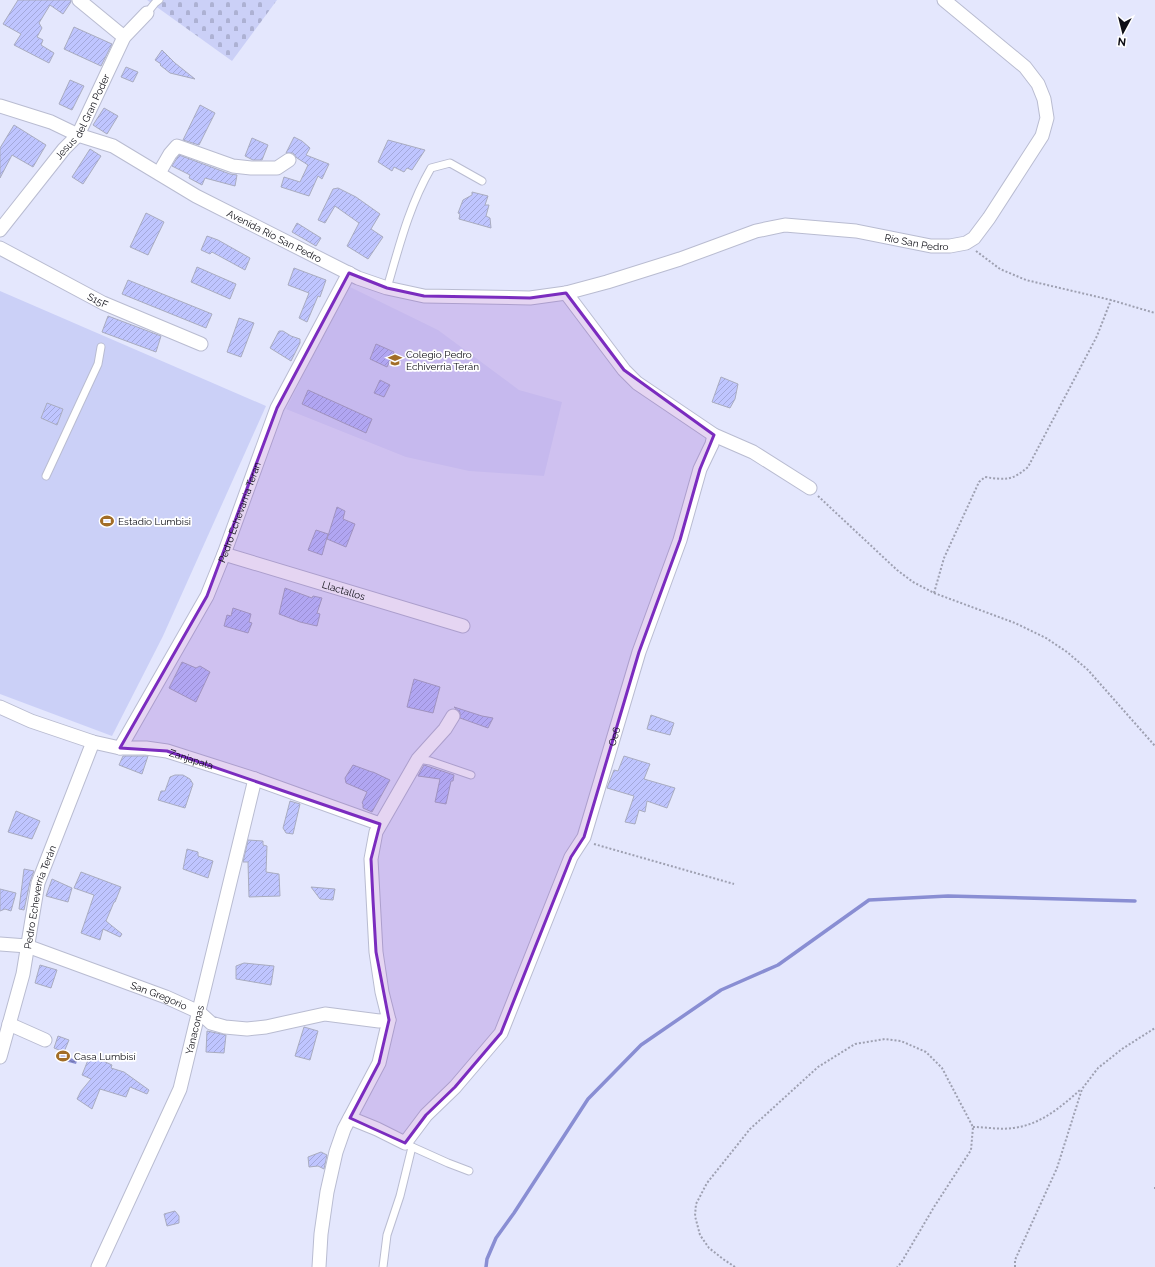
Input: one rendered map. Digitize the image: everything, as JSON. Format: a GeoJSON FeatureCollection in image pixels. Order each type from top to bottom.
{"type":"FeatureCollection","features":[{"type":"Feature","properties":{"kind":"street"},"geometry":{"type":"LineString","coordinates":[[79,0],[124,37]]}},
{"type":"Feature","properties":{"kind":"street"},"geometry":{"type":"LineString","coordinates":[[944,0],[1025,67],[1038,84],[1044,99],[1047,118],[1042,136],[993,212],[974,238],[966,243]]}},
{"type":"Feature","properties":{"kind":"street","name":"Jesus del Gran Poder"},"geometry":{"type":"LineString","coordinates":[[0,230],[64,149],[78,135],[124,37],[147,13]]}},
{"type":"Feature","properties":{"kind":"street","name":"Avenida Río San Pedro"},"geometry":{"type":"LineString","coordinates":[[0,106],[51,122],[78,135],[113,146],[196,196],[349,273],[387,288],[424,296],[530,298],[566,293]]}},
{"type":"Feature","properties":{"kind":"street"},"geometry":{"type":"LineString","coordinates":[[159,174],[170,154],[177,146],[233,166],[277,168],[289,160]]}},
{"type":"Feature","properties":{"kind":"street","name":"Río San Pedro"},"geometry":{"type":"LineString","coordinates":[[566,293],[680,259],[756,231],[785,225],[856,231],[931,246],[950,246],[966,243]]}},
{"type":"Feature","properties":{"kind":"street","name":"S15F"},"geometry":{"type":"LineString","coordinates":[[0,248],[103,303],[201,344]]}},
{"type":"Feature","properties":{"kind":"street","name":"Pedro Echevarria Teran"},"geometry":{"type":"LineString","coordinates":[[120,748],[207,596],[224,554],[277,408],[349,273]]}},
{"type":"Feature","properties":{"kind":"street"},"geometry":{"type":"LineString","coordinates":[[566,293],[624,370],[637,382],[714,435],[753,452],[810,488]]}},
{"type":"Feature","properties":{"kind":"street","name":"Oe6"},"geometry":{"type":"LineString","coordinates":[[408,1145],[426,1115],[455,1087],[501,1033],[571,857],[582,840],[639,652],[680,540],[700,469],[712,444],[714,435]]}},
{"type":"Feature","properties":{"kind":"street","name":"Llactallos"},"geometry":{"type":"LineString","coordinates":[[224,554],[463,626]]}},
{"type":"Feature","properties":{"kind":"street","name":"Zanjapata"},"geometry":{"type":"LineString","coordinates":[[0,707],[31,721],[93,742],[120,748],[146,748],[167,751],[255,779],[380,824]]}},
{"type":"Feature","properties":{"kind":"street"},"geometry":{"type":"LineString","coordinates":[[319,1267],[321,1234],[327,1192],[336,1152],[350,1118],[379,1063],[389,1020],[382,992],[377,958],[371,859],[376,832],[418,759],[445,729],[453,716]]}},
{"type":"Feature","properties":{"kind":"street","name":"Pedro Echeverría Terán"},"geometry":{"type":"LineString","coordinates":[[0,1057],[23,974],[38,883],[93,742]]}},
{"type":"Feature","properties":{"kind":"street","name":"Yanaconas"},"geometry":{"type":"LineString","coordinates":[[98,1267],[180,1089],[255,779]]}},
{"type":"Feature","properties":{"kind":"street","name":"San Gregorio"},"geometry":{"type":"LineString","coordinates":[[0,944],[27,946],[166,997],[199,1012],[211,1023],[225,1027],[247,1029],[325,1014],[389,1020]]}},
{"type":"Feature","properties":{"kind":"street"},"geometry":{"type":"LineString","coordinates":[[9,1024],[45,1040]]}},
{"type":"Feature","properties":{"kind":"street"},"geometry":{"type":"LineString","coordinates":[[350,1118],[377,1129],[408,1145]]}},
{"type":"Feature","properties":{"kind":"lane","name":"Jesus del Gran Poder"},"geometry":{"type":"LineString","coordinates":[[147,13],[159,0]]}},
{"type":"Feature","properties":{"kind":"lane"},"geometry":{"type":"LineString","coordinates":[[387,288],[407,220],[422,184],[431,168],[450,163],[482,181]]}},
{"type":"Feature","properties":{"kind":"lane"},"geometry":{"type":"LineString","coordinates":[[46,476],[98,364],[101,347]]}},
{"type":"Feature","properties":{"kind":"lane"},"geometry":{"type":"LineString","coordinates":[[418,759],[430,761],[471,775]]}},
{"type":"Feature","properties":{"kind":"lane"},"geometry":{"type":"LineString","coordinates":[[383,1267],[387,1234],[400,1196],[408,1145],[469,1171]]}},
{"type":"Feature","properties":{"kind":"path"},"geometry":{"type":"LineString","coordinates":[[966,243],[1000,269],[1012,275],[1026,280],[1111,300],[1155,314]]}},
{"type":"Feature","properties":{"kind":"path"},"geometry":{"type":"LineString","coordinates":[[934,593],[944,558],[979,482],[985,478],[1002,480],[1013,478],[1020,475],[1028,468],[1097,336],[1111,300]]}},
{"type":"Feature","properties":{"kind":"path"},"geometry":{"type":"LineString","coordinates":[[810,488],[897,570],[913,582],[934,593],[1015,624],[1046,638],[1067,652],[1088,670],[1155,746]]}},
{"type":"Feature","properties":{"kind":"path"},"geometry":{"type":"LineString","coordinates":[[582,840],[622,853],[734,884]]}},
{"type":"Feature","properties":{"kind":"path"},"geometry":{"type":"LineString","coordinates":[[973,1127],[1014,1128],[1036,1122],[1058,1109],[1082,1089],[1098,1068],[1122,1048],[1155,1028]]}},
{"type":"Feature","properties":{"kind":"path"},"geometry":{"type":"LineString","coordinates":[[735,1267],[709,1248],[700,1235],[695,1216],[696,1204],[708,1183],[750,1129],[818,1067],[855,1044],[885,1039],[901,1041],[926,1052],[942,1068],[973,1127],[971,1150],[934,1207],[901,1263],[897,1267]]}},
{"type":"Feature","properties":{"kind":"path"},"geometry":{"type":"LineString","coordinates":[[1015,1267],[1015,1260],[1057,1168],[1082,1089]]}},
{"type":"Feature","properties":{"kind":"highlighted area"},"geometry":{"type":"Polygon","coordinates":[[[349,273],[387,288],[424,296],[530,298],[566,293],[624,370],[714,435],[700,469],[680,540],[639,652],[584,837],[571,857],[501,1033],[455,1087],[426,1115],[405,1143],[350,1118],[379,1063],[389,1020],[376,952],[371,859],[380,824],[167,751],[120,748],[207,596],[277,408],[349,273]]]}},
{"type":"Feature","properties":{"kind":"shaded area","name":"Colegio Pedro Echiverria Terán"},"geometry":{"type":"Polygon","coordinates":[[[348,286],[438,330],[519,390],[562,402],[544,476],[469,471],[406,457],[286,409],[348,286]]]}},
{"type":"Feature","properties":{"kind":"green space"},"geometry":{"type":"Polygon","coordinates":[[[147,0],[277,0],[232,61],[147,0]]]}},
{"type":"Feature","properties":{"kind":"green space","name":"Estadio Lumbisi"},"geometry":{"type":"Polygon","coordinates":[[[0,291],[266,406],[163,636],[112,736],[0,694],[0,291]]]}},
{"type":"Feature","properties":{"kind":"water","name":"Casa Lumbisí"},"geometry":{"type":"Polygon","coordinates":[[[60,1053],[77,1061],[76,1064],[57,1059],[60,1053]]]}},
{"type":"Feature","properties":{"kind":"building"},"geometry":{"type":"Polygon","coordinates":[[[18,0],[71,0],[63,14],[50,5],[39,23],[42,28],[37,37],[43,40],[41,45],[54,53],[49,63],[14,45],[21,34],[3,24],[18,0]]]}},
{"type":"Feature","properties":{"kind":"building"},"geometry":{"type":"Polygon","coordinates":[[[74,27],[112,44],[101,66],[64,49],[74,27]]]}},
{"type":"Feature","properties":{"kind":"building"},"geometry":{"type":"Polygon","coordinates":[[[162,50],[195,79],[170,73],[160,65],[161,64],[155,60],[162,50]]]}},
{"type":"Feature","properties":{"kind":"building"},"geometry":{"type":"Polygon","coordinates":[[[126,67],[138,72],[133,82],[121,77],[126,67]]]}},
{"type":"Feature","properties":{"kind":"building"},"geometry":{"type":"Polygon","coordinates":[[[70,80],[84,86],[72,110],[59,104],[70,80]]]}},
{"type":"Feature","properties":{"kind":"building"},"geometry":{"type":"Polygon","coordinates":[[[200,105],[215,113],[199,145],[183,140],[200,105]]]}},
{"type":"Feature","properties":{"kind":"building"},"geometry":{"type":"Polygon","coordinates":[[[104,108],[118,116],[107,134],[93,125],[104,108]]]}},
{"type":"Feature","properties":{"kind":"building"},"geometry":{"type":"Polygon","coordinates":[[[14,125],[46,145],[33,167],[12,155],[0,178],[0,148],[14,125]]]}},
{"type":"Feature","properties":{"kind":"building"},"geometry":{"type":"Polygon","coordinates":[[[294,137],[302,141],[310,148],[306,155],[329,164],[322,179],[318,176],[309,196],[281,187],[284,177],[300,182],[308,165],[297,158],[293,153],[286,153],[294,137]]]}},
{"type":"Feature","properties":{"kind":"building"},"geometry":{"type":"Polygon","coordinates":[[[252,138],[268,145],[262,160],[253,160],[245,156],[252,138]]]}},
{"type":"Feature","properties":{"kind":"building"},"geometry":{"type":"Polygon","coordinates":[[[388,140],[425,150],[412,170],[407,168],[404,172],[394,167],[392,171],[378,162],[388,140]]]}},
{"type":"Feature","properties":{"kind":"building"},"geometry":{"type":"Polygon","coordinates":[[[90,149],[101,156],[83,184],[72,177],[90,149]]]}},
{"type":"Feature","properties":{"kind":"building"},"geometry":{"type":"Polygon","coordinates":[[[179,155],[230,174],[237,175],[235,186],[205,178],[202,185],[189,178],[190,175],[172,166],[179,155]]]}},
{"type":"Feature","properties":{"kind":"building"},"geometry":{"type":"Polygon","coordinates":[[[338,188],[356,197],[380,214],[371,229],[383,237],[368,259],[347,246],[359,223],[335,206],[325,223],[318,220],[333,189],[338,188]]]}},
{"type":"Feature","properties":{"kind":"building"},"geometry":{"type":"Polygon","coordinates":[[[472,192],[488,196],[485,205],[489,205],[486,216],[490,218],[491,228],[459,219],[460,214],[458,213],[463,200],[472,195],[472,192]]]}},
{"type":"Feature","properties":{"kind":"building"},"geometry":{"type":"Polygon","coordinates":[[[146,213],[164,222],[148,255],[130,247],[146,213]]]}},
{"type":"Feature","properties":{"kind":"building"},"geometry":{"type":"Polygon","coordinates":[[[297,223],[321,238],[316,246],[292,232],[297,223]]]}},
{"type":"Feature","properties":{"kind":"building"},"geometry":{"type":"Polygon","coordinates":[[[207,236],[218,240],[250,258],[245,270],[212,252],[210,254],[201,250],[207,236]]]}},
{"type":"Feature","properties":{"kind":"building"},"geometry":{"type":"Polygon","coordinates":[[[197,267],[236,284],[230,299],[191,282],[197,267]]]}},
{"type":"Feature","properties":{"kind":"building"},"geometry":{"type":"Polygon","coordinates":[[[294,268],[326,280],[320,297],[318,296],[307,322],[299,318],[309,293],[288,285],[294,268]]]}},
{"type":"Feature","properties":{"kind":"building"},"geometry":{"type":"Polygon","coordinates":[[[128,280],[212,314],[206,328],[122,294],[128,280]]]}},
{"type":"Feature","properties":{"kind":"building"},"geometry":{"type":"Polygon","coordinates":[[[108,316],[161,336],[156,352],[102,332],[108,316]]]}},
{"type":"Feature","properties":{"kind":"building"},"geometry":{"type":"Polygon","coordinates":[[[239,318],[254,323],[241,357],[227,352],[239,318]]]}},
{"type":"Feature","properties":{"kind":"building"},"geometry":{"type":"Polygon","coordinates":[[[279,331],[283,331],[300,339],[300,343],[291,361],[270,348],[279,331]]]}},
{"type":"Feature","properties":{"kind":"building"},"geometry":{"type":"Polygon","coordinates":[[[376,344],[394,352],[387,367],[370,359],[376,344]]]}},
{"type":"Feature","properties":{"kind":"building"},"geometry":{"type":"Polygon","coordinates":[[[721,377],[738,384],[735,399],[730,408],[712,402],[721,377]]]}},
{"type":"Feature","properties":{"kind":"building"},"geometry":{"type":"Polygon","coordinates":[[[380,380],[390,385],[384,397],[374,393],[380,380]]]}},
{"type":"Feature","properties":{"kind":"building"},"geometry":{"type":"Polygon","coordinates":[[[308,390],[372,419],[366,433],[302,404],[308,390]]]}},
{"type":"Feature","properties":{"kind":"building"},"geometry":{"type":"Polygon","coordinates":[[[47,403],[63,409],[57,425],[41,418],[47,403]]]}},
{"type":"Feature","properties":{"kind":"building"},"geometry":{"type":"Polygon","coordinates":[[[337,507],[345,511],[343,519],[355,524],[346,547],[327,539],[337,507]]]}},
{"type":"Feature","properties":{"kind":"building"},"geometry":{"type":"Polygon","coordinates":[[[316,530],[328,534],[322,555],[308,550],[316,530]]]}},
{"type":"Feature","properties":{"kind":"building"},"geometry":{"type":"Polygon","coordinates":[[[285,588],[312,598],[313,596],[322,598],[317,613],[320,614],[317,626],[300,622],[279,614],[285,588]]]}},
{"type":"Feature","properties":{"kind":"building"},"geometry":{"type":"Polygon","coordinates":[[[233,608],[251,614],[249,622],[252,623],[248,633],[224,626],[227,615],[231,616],[233,608]]]}},
{"type":"Feature","properties":{"kind":"building"},"geometry":{"type":"Polygon","coordinates":[[[182,662],[196,668],[200,666],[210,672],[196,702],[169,688],[182,662]]]}},
{"type":"Feature","properties":{"kind":"building"},"geometry":{"type":"Polygon","coordinates":[[[414,679],[440,687],[433,713],[407,707],[414,679]]]}},
{"type":"Feature","properties":{"kind":"building"},"geometry":{"type":"Polygon","coordinates":[[[454,707],[493,718],[488,728],[460,718],[460,712],[454,707]]]}},
{"type":"Feature","properties":{"kind":"building"},"geometry":{"type":"Polygon","coordinates":[[[651,715],[674,723],[670,735],[647,729],[651,715]]]}},
{"type":"Feature","properties":{"kind":"building"},"geometry":{"type":"Polygon","coordinates":[[[123,756],[148,756],[142,774],[119,765],[123,756]]]}},
{"type":"Feature","properties":{"kind":"building"},"geometry":{"type":"Polygon","coordinates":[[[624,756],[650,764],[644,779],[675,788],[667,808],[647,801],[645,812],[639,810],[635,824],[625,822],[634,796],[607,788],[614,770],[618,771],[624,756]]]}},
{"type":"Feature","properties":{"kind":"building"},"geometry":{"type":"Polygon","coordinates":[[[353,765],[390,780],[372,812],[363,808],[362,803],[367,792],[346,783],[345,778],[353,765]]]}},
{"type":"Feature","properties":{"kind":"building"},"geometry":{"type":"Polygon","coordinates":[[[424,765],[454,775],[453,781],[451,781],[446,804],[435,802],[440,779],[418,776],[424,765]]]}},
{"type":"Feature","properties":{"kind":"building"},"geometry":{"type":"Polygon","coordinates":[[[175,775],[183,775],[190,779],[193,784],[185,808],[158,800],[161,791],[165,791],[170,777],[175,775]]]}},
{"type":"Feature","properties":{"kind":"building"},"geometry":{"type":"Polygon","coordinates":[[[290,801],[300,804],[293,834],[286,833],[283,828],[290,801]]]}},
{"type":"Feature","properties":{"kind":"building"},"geometry":{"type":"Polygon","coordinates":[[[16,811],[40,821],[32,839],[8,832],[16,811]]]}},
{"type":"Feature","properties":{"kind":"building"},"geometry":{"type":"Polygon","coordinates":[[[248,840],[263,841],[263,845],[267,846],[266,872],[279,874],[280,896],[249,897],[248,862],[243,862],[248,840]]]}},
{"type":"Feature","properties":{"kind":"building"},"geometry":{"type":"Polygon","coordinates":[[[187,849],[198,852],[198,856],[213,861],[208,878],[183,869],[187,849]]]}},
{"type":"Feature","properties":{"kind":"building"},"geometry":{"type":"Polygon","coordinates":[[[24,869],[34,871],[24,910],[19,909],[24,869]]]}},
{"type":"Feature","properties":{"kind":"building"},"geometry":{"type":"Polygon","coordinates":[[[81,872],[121,887],[106,921],[122,934],[120,937],[103,929],[100,940],[81,933],[94,895],[74,888],[81,872]]]}},
{"type":"Feature","properties":{"kind":"building"},"geometry":{"type":"Polygon","coordinates":[[[52,879],[72,888],[68,902],[46,896],[52,879]]]}},
{"type":"Feature","properties":{"kind":"building"},"geometry":{"type":"Polygon","coordinates":[[[311,887],[335,889],[333,900],[320,899],[311,887]]]}},
{"type":"Feature","properties":{"kind":"building"},"geometry":{"type":"Polygon","coordinates":[[[0,889],[16,893],[11,911],[5,909],[0,911],[0,889]]]}},
{"type":"Feature","properties":{"kind":"building"},"geometry":{"type":"Polygon","coordinates":[[[244,963],[274,966],[271,985],[236,979],[236,966],[244,963]]]}},
{"type":"Feature","properties":{"kind":"building"},"geometry":{"type":"Polygon","coordinates":[[[40,965],[57,970],[51,988],[35,983],[40,965]]]}},
{"type":"Feature","properties":{"kind":"building"},"geometry":{"type":"Polygon","coordinates":[[[304,1027],[318,1031],[310,1060],[295,1056],[304,1027]]]}},
{"type":"Feature","properties":{"kind":"building"},"geometry":{"type":"Polygon","coordinates":[[[207,1031],[226,1035],[224,1053],[206,1052],[207,1031]]]}},
{"type":"Feature","properties":{"kind":"building"},"geometry":{"type":"Polygon","coordinates":[[[58,1036],[69,1040],[64,1052],[54,1048],[58,1036]]]}},
{"type":"Feature","properties":{"kind":"building"},"geometry":{"type":"Polygon","coordinates":[[[90,1055],[112,1065],[111,1068],[124,1072],[149,1090],[147,1094],[130,1087],[126,1097],[100,1089],[92,1109],[77,1099],[81,1091],[91,1079],[82,1075],[90,1055]]]}},
{"type":"Feature","properties":{"kind":"building"},"geometry":{"type":"Polygon","coordinates":[[[321,1152],[327,1155],[324,1169],[318,1166],[309,1167],[308,1157],[321,1152]]]}},
{"type":"Feature","properties":{"kind":"building"},"geometry":{"type":"Polygon","coordinates":[[[175,1211],[179,1216],[179,1223],[167,1226],[164,1214],[175,1211]]]}},
{"type":"Feature","properties":{"kind":"waterway"},"geometry":{"type":"LineString","coordinates":[[486,1267],[487,1259],[496,1238],[514,1213],[588,1099],[641,1045],[721,990],[778,965],[869,900],[948,896],[1135,901]]}},
{"type":"Feature","properties":{"kind":"place","name":"Colegio Pedro Echiverria Terán"},"geometry":{"type":"Point","coordinates":[395,360]}},
{"type":"Feature","properties":{"kind":"place","name":"Estadio Lumbisi"},"geometry":{"type":"Point","coordinates":[107,521]}},
{"type":"Feature","properties":{"kind":"place","name":"Casa Lumbisí"},"geometry":{"type":"Point","coordinates":[63,1056]}}]}
